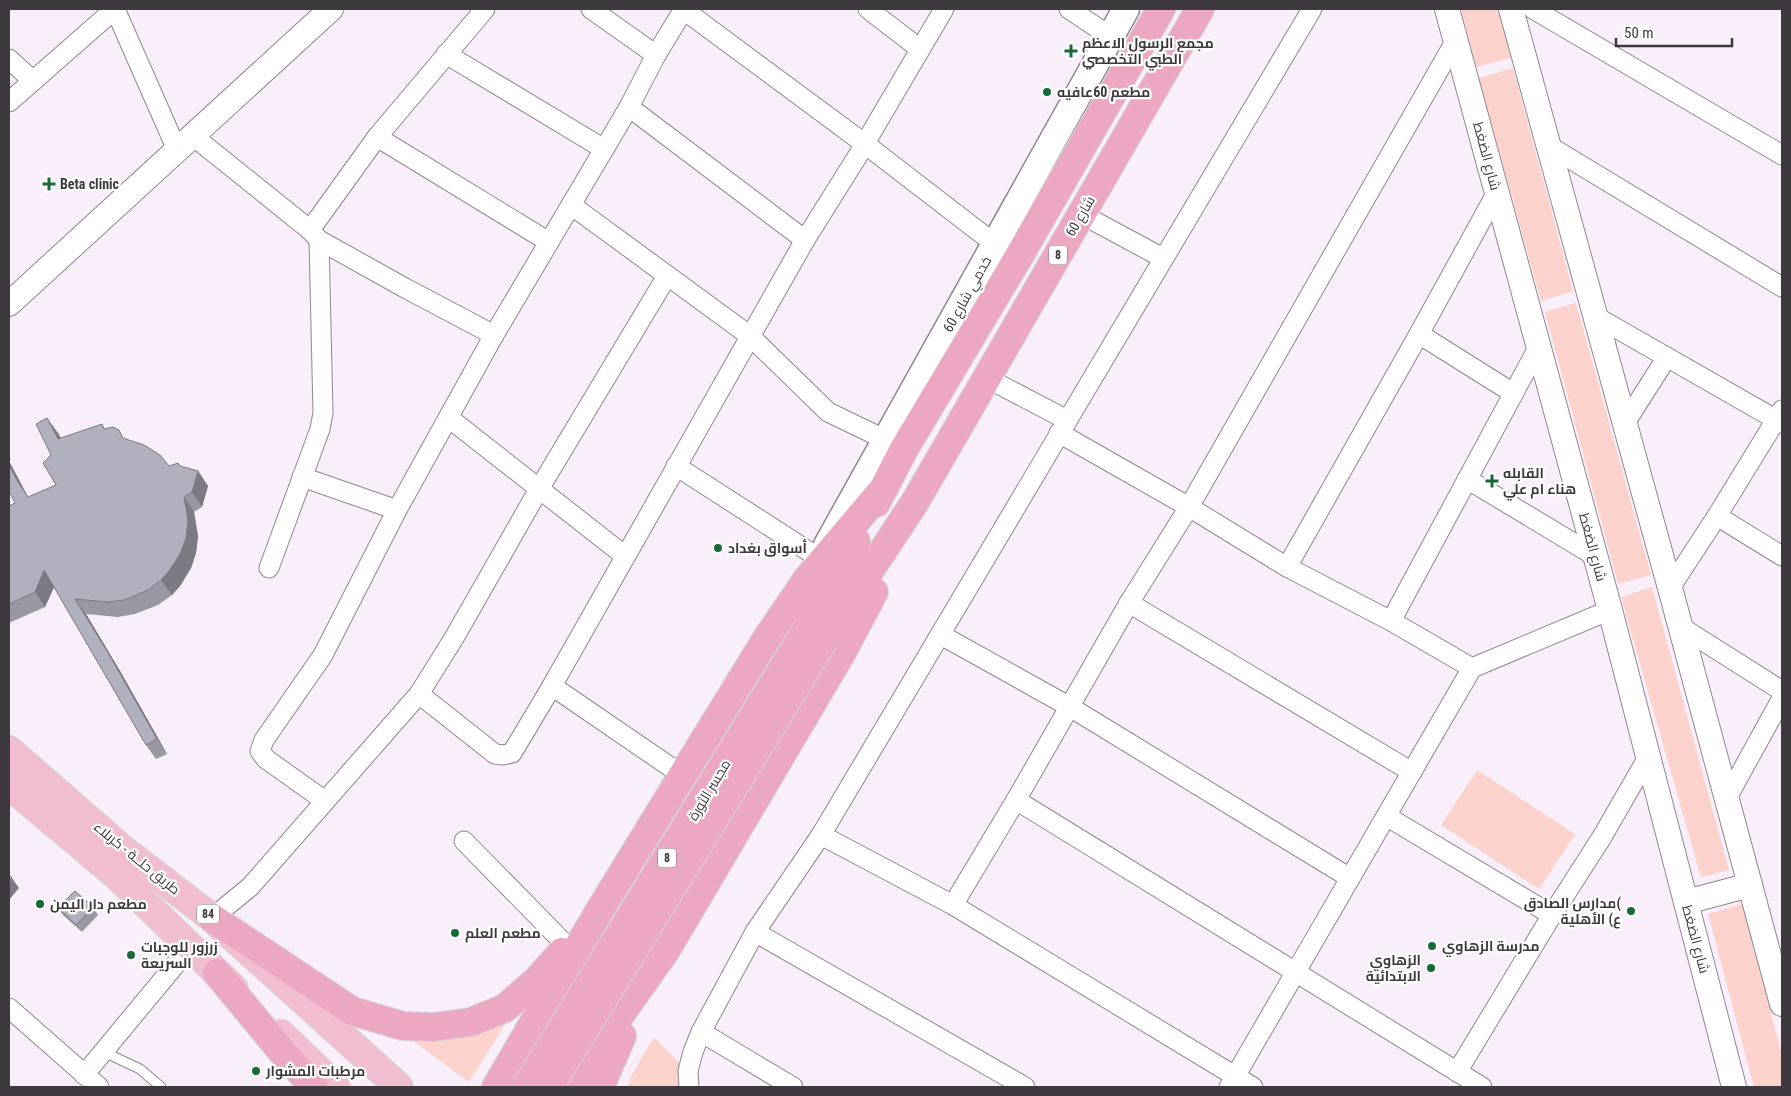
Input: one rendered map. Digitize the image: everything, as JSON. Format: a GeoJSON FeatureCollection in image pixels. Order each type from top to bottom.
{"type":"FeatureCollection","features":[{"type":"Feature","properties":{"kind":"highway","name":"8"},"geometry":{"type":"LineString","coordinates":[[884,488],[904,449],[1021,253],[1162,9]]}},
{"type":"Feature","properties":{"kind":"highway","name":"شارع 60"},"geometry":{"type":"LineString","coordinates":[[915,502],[1200,9]]}},
{"type":"Feature","properties":{"kind":"highway"},"geometry":{"type":"LineString","coordinates":[[496,1087],[601,908],[767,638],[814,568],[884,488]]}},
{"type":"Feature","properties":{"kind":"highway","name":"مجسر الثورة"},"geometry":{"type":"LineString","coordinates":[[549,1087],[816,634],[884,488]]}},
{"type":"Feature","properties":{"kind":"highway"},"geometry":{"type":"LineString","coordinates":[[600,1087],[619,1042],[666,950],[841,654],[870,601],[915,502]]}},
{"type":"Feature","properties":{"kind":"highway","name":"مجسر الثورة"},"geometry":{"type":"LineString","coordinates":[[526,1087],[816,634],[915,502]]}},
{"type":"Feature","properties":{"kind":"highway"},"geometry":{"type":"LineString","coordinates":[[212,918],[352,1011],[403,1026],[434,1027],[471,1022],[504,1008],[537,980],[601,908]]}},
{"type":"Feature","properties":{"kind":"highway"},"geometry":{"type":"LineString","coordinates":[[576,1087],[601,1042],[666,950]]}},
{"type":"Feature","properties":{"kind":"highway"},"geometry":{"type":"LineString","coordinates":[[218,973],[284,1054],[314,1087]]}},
{"type":"Feature","properties":{"kind":"highway"},"geometry":{"type":"LineString","coordinates":[[543,1007],[537,1026],[544,1041],[557,1051],[581,1054],[601,1042]]}},
{"type":"Feature","properties":{"kind":"main road","name":"خدمي شارع 60"},"geometry":{"type":"LineString","coordinates":[[814,568],[1126,9]]}},
{"type":"Feature","properties":{"kind":"main road","name":"طريق حلــة - كربلاء"},"geometry":{"type":"LineString","coordinates":[[9,750],[123,865],[190,947],[336,1087]]}},
{"type":"Feature","properties":{"kind":"main road","name":"طريق حلــة - كربلاء"},"geometry":{"type":"LineString","coordinates":[[9,785],[123,865],[212,918],[399,1087]]}},
{"type":"Feature","properties":{"kind":"street"},"geometry":{"type":"LineString","coordinates":[[9,102],[115,9],[185,143],[314,235],[405,288],[494,335]]}},
{"type":"Feature","properties":{"kind":"street"},"geometry":{"type":"LineString","coordinates":[[9,304],[330,9]]}},
{"type":"Feature","properties":{"kind":"street"},"geometry":{"type":"LineString","coordinates":[[269,568],[320,429],[324,406],[314,235],[378,138],[485,9]]}},
{"type":"Feature","properties":{"kind":"street"},"geometry":{"type":"LineString","coordinates":[[591,9],[656,55]]}},
{"type":"Feature","properties":{"kind":"street"},"geometry":{"type":"LineString","coordinates":[[325,802],[266,759],[260,751],[264,740],[323,655],[397,510],[494,335],[604,150],[656,55],[684,9],[995,244]]}},
{"type":"Feature","properties":{"kind":"street"},"geometry":{"type":"LineString","coordinates":[[868,9],[920,48]]}},
{"type":"Feature","properties":{"kind":"street"},"geometry":{"type":"LineString","coordinates":[[419,694],[495,754],[503,755],[512,752],[552,686],[804,240],[864,144],[944,9]]}},
{"type":"Feature","properties":{"kind":"street"},"geometry":{"type":"LineString","coordinates":[[1069,9],[1111,37]]}},
{"type":"Feature","properties":{"kind":"street"},"geometry":{"type":"LineString","coordinates":[[689,1087],[688,1071],[701,1032],[755,932],[821,835],[1312,9]]}},
{"type":"Feature","properties":{"kind":"street","name":"شارع الضغط"},"geometry":{"type":"LineString","coordinates":[[1446,9],[1610,610],[1734,1087]]}},
{"type":"Feature","properties":{"kind":"street"},"geometry":{"type":"LineString","coordinates":[[1511,9],[1781,994]]}},
{"type":"Feature","properties":{"kind":"street"},"geometry":{"type":"LineString","coordinates":[[1533,9],[1782,155]]}},
{"type":"Feature","properties":{"kind":"street"},"geometry":{"type":"LineString","coordinates":[[952,906],[1016,800],[1129,603],[1189,507],[1456,40]]}},
{"type":"Feature","properties":{"kind":"street"},"geometry":{"type":"LineString","coordinates":[[446,54],[604,150]]}},
{"type":"Feature","properties":{"kind":"street"},"geometry":{"type":"LineString","coordinates":[[9,59],[33,80]]}},
{"type":"Feature","properties":{"kind":"street"},"geometry":{"type":"LineString","coordinates":[[629,107],[804,240]]}},
{"type":"Feature","properties":{"kind":"street"},"geometry":{"type":"LineString","coordinates":[[378,138],[549,242]]}},
{"type":"Feature","properties":{"kind":"street"},"geometry":{"type":"LineString","coordinates":[[1549,146],[1782,287]]}},
{"type":"Feature","properties":{"kind":"street"},"geometry":{"type":"LineString","coordinates":[[1286,567],[1419,334],[1497,192]]}},
{"type":"Feature","properties":{"kind":"street"},"geometry":{"type":"LineString","coordinates":[[571,205],[750,336],[828,412],[886,440]]}},
{"type":"Feature","properties":{"kind":"street"},"geometry":{"type":"LineString","coordinates":[[1081,214],[1163,258]]}},
{"type":"Feature","properties":{"kind":"street"},"geometry":{"type":"LineString","coordinates":[[212,918],[250,887],[419,694],[454,638],[539,489],[667,276]]}},
{"type":"Feature","properties":{"kind":"street"},"geometry":{"type":"LineString","coordinates":[[1595,316],[1780,417],[1670,588]]}},
{"type":"Feature","properties":{"kind":"street"},"geometry":{"type":"LineString","coordinates":[[1419,334],[1513,393]]}},
{"type":"Feature","properties":{"kind":"street"},"geometry":{"type":"LineString","coordinates":[[1390,621],[1539,346]]}},
{"type":"Feature","properties":{"kind":"street"},"geometry":{"type":"LineString","coordinates":[[1625,423],[1667,357]]}},
{"type":"Feature","properties":{"kind":"street"},"geometry":{"type":"LineString","coordinates":[[987,378],[1286,567],[1390,621],[1472,668]]}},
{"type":"Feature","properties":{"kind":"street"},"geometry":{"type":"LineString","coordinates":[[449,418],[625,556]]}},
{"type":"Feature","properties":{"kind":"street"},"geometry":{"type":"LineString","coordinates":[[676,466],[814,568]]}},
{"type":"Feature","properties":{"kind":"street"},"geometry":{"type":"LineString","coordinates":[[302,477],[397,510]]}},
{"type":"Feature","properties":{"kind":"street"},"geometry":{"type":"LineString","coordinates":[[1467,479],[1595,556]]}},
{"type":"Feature","properties":{"kind":"street"},"geometry":{"type":"LineString","coordinates":[[1717,516],[1782,556]]}},
{"type":"Feature","properties":{"kind":"street"},"geometry":{"type":"LineString","coordinates":[[1129,603],[1412,772]]}},
{"type":"Feature","properties":{"kind":"street"},"geometry":{"type":"LineString","coordinates":[[1233,1082],[1472,668],[1610,610]]}},
{"type":"Feature","properties":{"kind":"street"},"geometry":{"type":"LineString","coordinates":[[1681,627],[1782,691]]}},
{"type":"Feature","properties":{"kind":"street"},"geometry":{"type":"LineString","coordinates":[[941,635],[1070,707],[1350,878]]}},
{"type":"Feature","properties":{"kind":"street"},"geometry":{"type":"LineString","coordinates":[[552,686],[682,775]]}},
{"type":"Feature","properties":{"kind":"street"},"geometry":{"type":"LineString","coordinates":[[1727,798],[1782,698]]}},
{"type":"Feature","properties":{"kind":"street"},"geometry":{"type":"LineString","coordinates":[[1457,1072],[1552,915],[1602,837],[1648,757]]}},
{"type":"Feature","properties":{"kind":"street"},"geometry":{"type":"LineString","coordinates":[[1016,800],[1482,1087]]}},
{"type":"Feature","properties":{"kind":"street"},"geometry":{"type":"LineString","coordinates":[[1386,816],[1552,915]]}},
{"type":"Feature","properties":{"kind":"street"},"geometry":{"type":"LineString","coordinates":[[821,835],[952,906],[1233,1082],[1254,1087]]}},
{"type":"Feature","properties":{"kind":"street"},"geometry":{"type":"LineString","coordinates":[[464,841],[567,946]]}},
{"type":"Feature","properties":{"kind":"street"},"geometry":{"type":"LineString","coordinates":[[1686,902],[1750,885]]}},
{"type":"Feature","properties":{"kind":"street"},"geometry":{"type":"LineString","coordinates":[[755,932],[1025,1087]]}},
{"type":"Feature","properties":{"kind":"street"},"geometry":{"type":"LineString","coordinates":[[84,1075],[190,947]]}},
{"type":"Feature","properties":{"kind":"street"},"geometry":{"type":"LineString","coordinates":[[9,1008],[99,1087]]}},
{"type":"Feature","properties":{"kind":"street"},"geometry":{"type":"LineString","coordinates":[[701,1032],[793,1087]]}},
{"type":"Feature","properties":{"kind":"lane"},"geometry":{"type":"LineString","coordinates":[[104,1052],[140,1069],[161,1087]]}},
{"type":"Feature","properties":{"kind":"shaded area"},"geometry":{"type":"Polygon","coordinates":[[[1461,9],[1498,9],[1511,58],[1476,67],[1461,9]]]}},
{"type":"Feature","properties":{"kind":"shaded area"},"geometry":{"type":"Polygon","coordinates":[[[1513,68],[1573,291],[1541,301],[1479,78],[1513,68]]]}},
{"type":"Feature","properties":{"kind":"shaded area"},"geometry":{"type":"Polygon","coordinates":[[[1576,303],[1651,575],[1618,584],[1545,312],[1576,303]]]}},
{"type":"Feature","properties":{"kind":"shaded area"},"geometry":{"type":"Polygon","coordinates":[[[1652,587],[1729,870],[1701,877],[1621,597],[1652,587]]]}},
{"type":"Feature","properties":{"kind":"shaded area"},"geometry":{"type":"Polygon","coordinates":[[[1477,770],[1575,834],[1539,889],[1441,825],[1477,770]]]}},
{"type":"Feature","properties":{"kind":"shaded area"},"geometry":{"type":"Polygon","coordinates":[[[1742,904],[1782,1055],[1782,1087],[1754,1087],[1708,914],[1742,904]]]}},
{"type":"Feature","properties":{"kind":"shaded area"},"geometry":{"type":"Polygon","coordinates":[[[511,1015],[469,1082],[405,1035],[511,1015]]]}},
{"type":"Feature","properties":{"kind":"shaded area"},"geometry":{"type":"Polygon","coordinates":[[[654,1037],[685,1069],[686,1087],[627,1087],[654,1037]]]}},
{"type":"Feature","properties":{"kind":"building"},"geometry":{"type":"Polygon","coordinates":[[[47,418],[58,439],[102,424],[104,429],[113,427],[119,430],[123,438],[144,445],[160,455],[169,466],[178,463],[180,466],[198,471],[192,492],[184,497],[188,521],[186,538],[180,554],[161,580],[148,590],[124,600],[108,602],[75,599],[157,739],[146,745],[44,570],[35,592],[9,604],[9,506],[15,503],[9,491],[9,465],[28,497],[56,485],[43,463],[51,455],[36,424],[47,418]]]}},
{"type":"Feature","properties":{"kind":"building"},"geometry":{"type":"Polygon","coordinates":[[[75,891],[93,907],[76,925],[58,908],[75,891]]]}},
{"type":"Feature","properties":{"kind":"place","name":"مجمع الرسول الاعظم الطبي التخصصي"},"geometry":{"type":"Point","coordinates":[1071,51]}},
{"type":"Feature","properties":{"kind":"place","name":"مطعم 60عافيه"},"geometry":{"type":"Point","coordinates":[1047,92]}},
{"type":"Feature","properties":{"kind":"place","name":"Beta clinic"},"geometry":{"type":"Point","coordinates":[49,184]}},
{"type":"Feature","properties":{"kind":"place","name":"القابله هناء ام علي"},"geometry":{"type":"Point","coordinates":[1492,481]}},
{"type":"Feature","properties":{"kind":"place","name":"أسواق بغداد"},"geometry":{"type":"Point","coordinates":[718,548]}},
{"type":"Feature","properties":{"kind":"place","name":"مطعم دار اليمن"},"geometry":{"type":"Point","coordinates":[40,904]}},
{"type":"Feature","properties":{"kind":"place","name":"مدارس الصادق( ع) الأهلية"},"geometry":{"type":"Point","coordinates":[1631,911]}},
{"type":"Feature","properties":{"kind":"place","name":"مطعم العلم"},"geometry":{"type":"Point","coordinates":[455,933]}},
{"type":"Feature","properties":{"kind":"place","name":"مدرسة الزهاوي"},"geometry":{"type":"Point","coordinates":[1432,946]}},
{"type":"Feature","properties":{"kind":"place","name":"زرزور للوجبات السريعة"},"geometry":{"type":"Point","coordinates":[131,955]}},
{"type":"Feature","properties":{"kind":"place","name":"الزهاوي الابتدائية"},"geometry":{"type":"Point","coordinates":[1431,968]}},
{"type":"Feature","properties":{"kind":"place","name":"مرطبات المشوار"},"geometry":{"type":"Point","coordinates":[256,1071]}}]}
